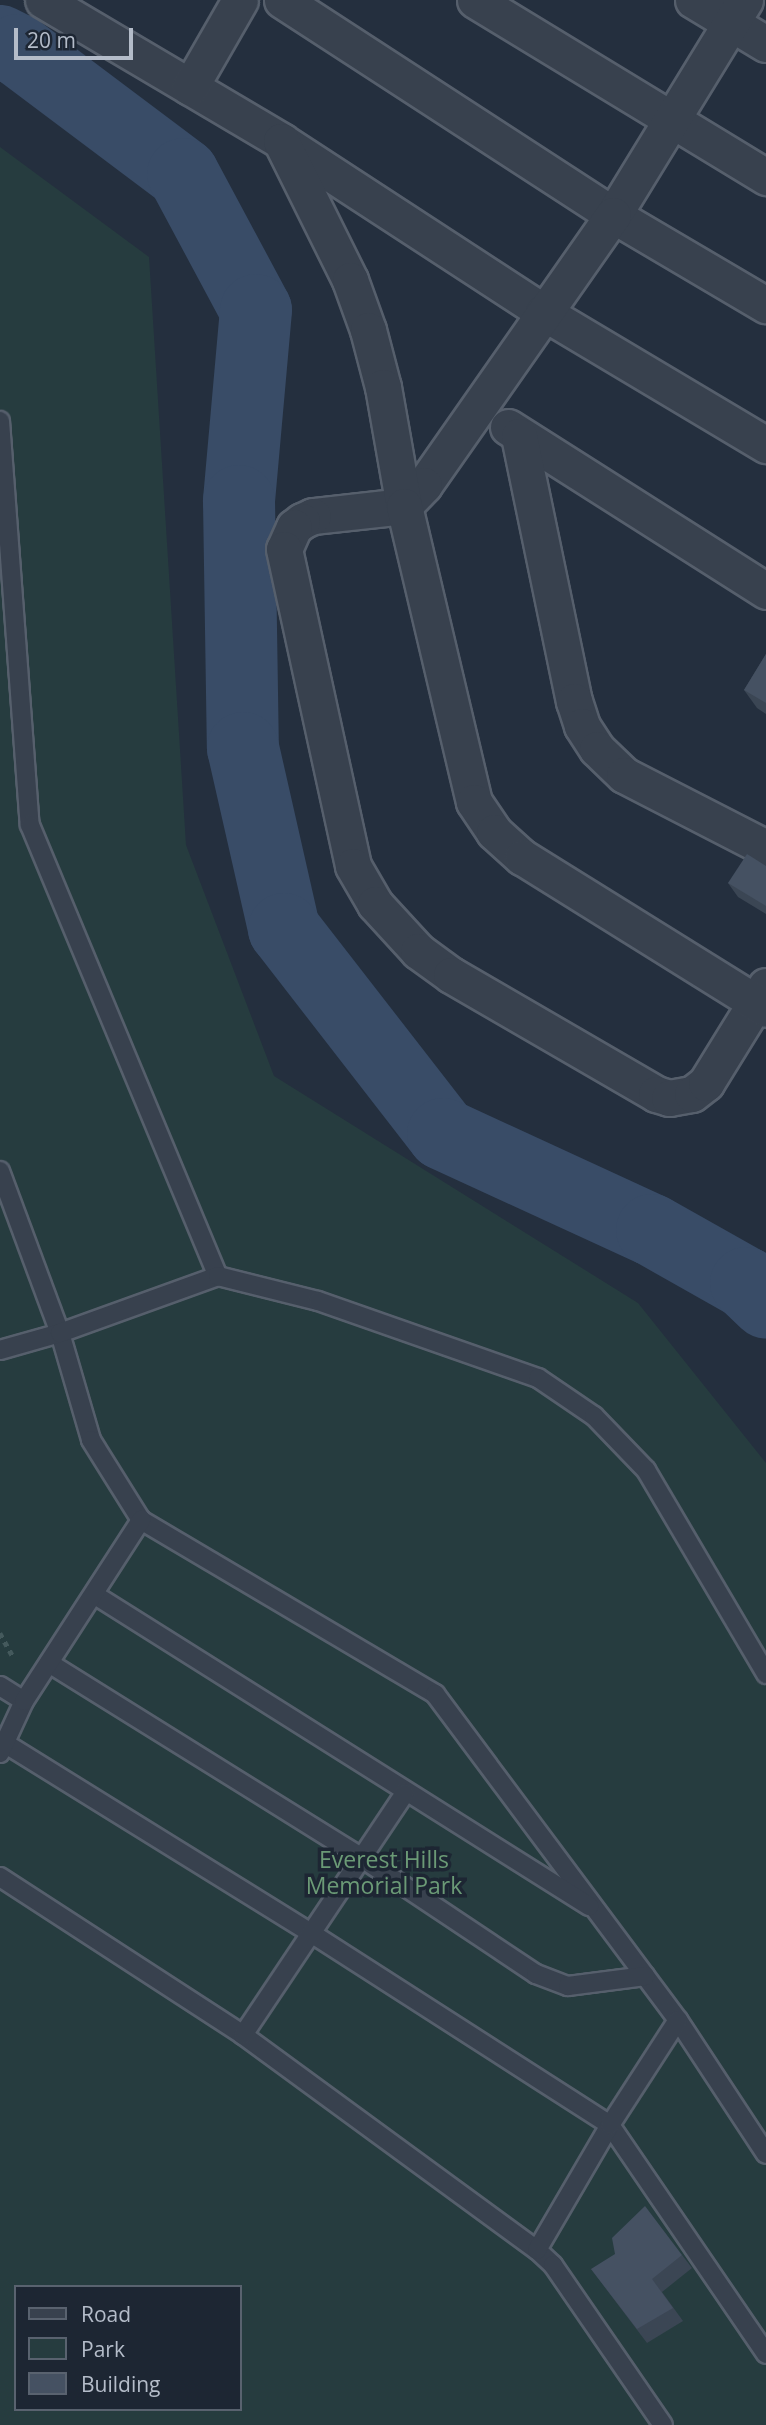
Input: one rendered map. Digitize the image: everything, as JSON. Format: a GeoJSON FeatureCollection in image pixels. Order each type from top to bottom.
{"type":"FeatureCollection","features":[{"type":"Feature","properties":{"kind":"street"},"geometry":{"type":"LineString","coordinates":[[43,0],[281,141],[543,312],[766,444]]}},
{"type":"Feature","properties":{"kind":"street"},"geometry":{"type":"LineString","coordinates":[[190,88],[240,0]]}},
{"type":"Feature","properties":{"kind":"street"},"geometry":{"type":"LineString","coordinates":[[282,0],[613,215],[766,305]]}},
{"type":"Feature","properties":{"kind":"street"},"geometry":{"type":"LineString","coordinates":[[475,0],[766,177]]}},
{"type":"Feature","properties":{"kind":"street"},"geometry":{"type":"LineString","coordinates":[[693,0],[739,12],[766,44]]}},
{"type":"Feature","properties":{"kind":"street"},"geometry":{"type":"LineString","coordinates":[[281,141],[350,280],[368,330],[383,387],[404,506],[474,802],[494,832],[522,857],[762,999],[706,1083],[692,1094],[669,1098],[656,1094],[451,975],[418,951],[375,904],[353,866],[284,549],[294,527],[313,516],[404,506],[424,485],[613,215],[739,12]]}},
{"type":"Feature","properties":{"kind":"street"},"geometry":{"type":"LineString","coordinates":[[480,405],[519,436],[766,591]]}},
{"type":"Feature","properties":{"kind":"street"},"geometry":{"type":"LineString","coordinates":[[519,436],[574,701],[582,726],[597,749],[624,775],[766,848]]}},
{"type":"Feature","properties":{"kind":"lane"},"geometry":{"type":"LineString","coordinates":[[0,421],[30,825],[218,1276]]}},
{"type":"Feature","properties":{"kind":"lane"},"geometry":{"type":"LineString","coordinates":[[0,1171],[60,1333],[91,1440],[141,1520],[435,1694],[678,2020],[766,2154]]}},
{"type":"Feature","properties":{"kind":"lane"},"geometry":{"type":"LineString","coordinates":[[0,1350],[60,1333],[218,1276],[318,1301],[538,1378],[594,1416],[646,1470],[766,1674]]}},
{"type":"Feature","properties":{"kind":"lane"},"geometry":{"type":"LineString","coordinates":[[141,1520],[24,1700],[3,1748],[311,1933],[610,2125],[766,2354]]}},
{"type":"Feature","properties":{"kind":"lane"},"geometry":{"type":"LineString","coordinates":[[94,1595],[405,1793],[595,1909]]}},
{"type":"Feature","properties":{"kind":"lane"},"geometry":{"type":"LineString","coordinates":[[49,1663],[362,1858],[536,1974],[568,1986],[645,1976]]}},
{"type":"Feature","properties":{"kind":"lane"},"geometry":{"type":"LineString","coordinates":[[0,1686],[24,1700]]}},
{"type":"Feature","properties":{"kind":"lane"},"geometry":{"type":"LineString","coordinates":[[243,2035],[405,1793]]}},
{"type":"Feature","properties":{"kind":"lane"},"geometry":{"type":"LineString","coordinates":[[0,1877],[243,2035],[537,2250],[560,2275],[663,2425]]}},
{"type":"Feature","properties":{"kind":"lane"},"geometry":{"type":"LineString","coordinates":[[537,2250],[610,2125],[678,2020]]}},
{"type":"Feature","properties":{"kind":"green space","name":"Everest Hills Memorial Park"},"geometry":{"type":"Polygon","coordinates":[[[0,147],[149,257],[186,845],[274,1076],[638,1303],[766,1463],[766,2425],[0,2425],[0,147]]]}},
{"type":"Feature","properties":{"kind":"building"},"geometry":{"type":"Polygon","coordinates":[[[766,654],[766,703],[744,690],[766,654]]]}},
{"type":"Feature","properties":{"kind":"building"},"geometry":{"type":"Polygon","coordinates":[[[747,854],[766,866],[766,906],[728,883],[747,854]]]}},
{"type":"Feature","properties":{"kind":"building"},"geometry":{"type":"Polygon","coordinates":[[[645,2206],[682,2255],[652,2279],[673,2308],[637,2329],[591,2269],[615,2254],[612,2238],[645,2206]]]}},
{"type":"Feature","properties":{"kind":"waterway"},"geometry":{"type":"LineString","coordinates":[[0,41],[18,50],[183,174],[256,310],[239,501],[243,748],[284,929],[443,1134],[652,1230],[746,1283],[766,1302]]}}]}
